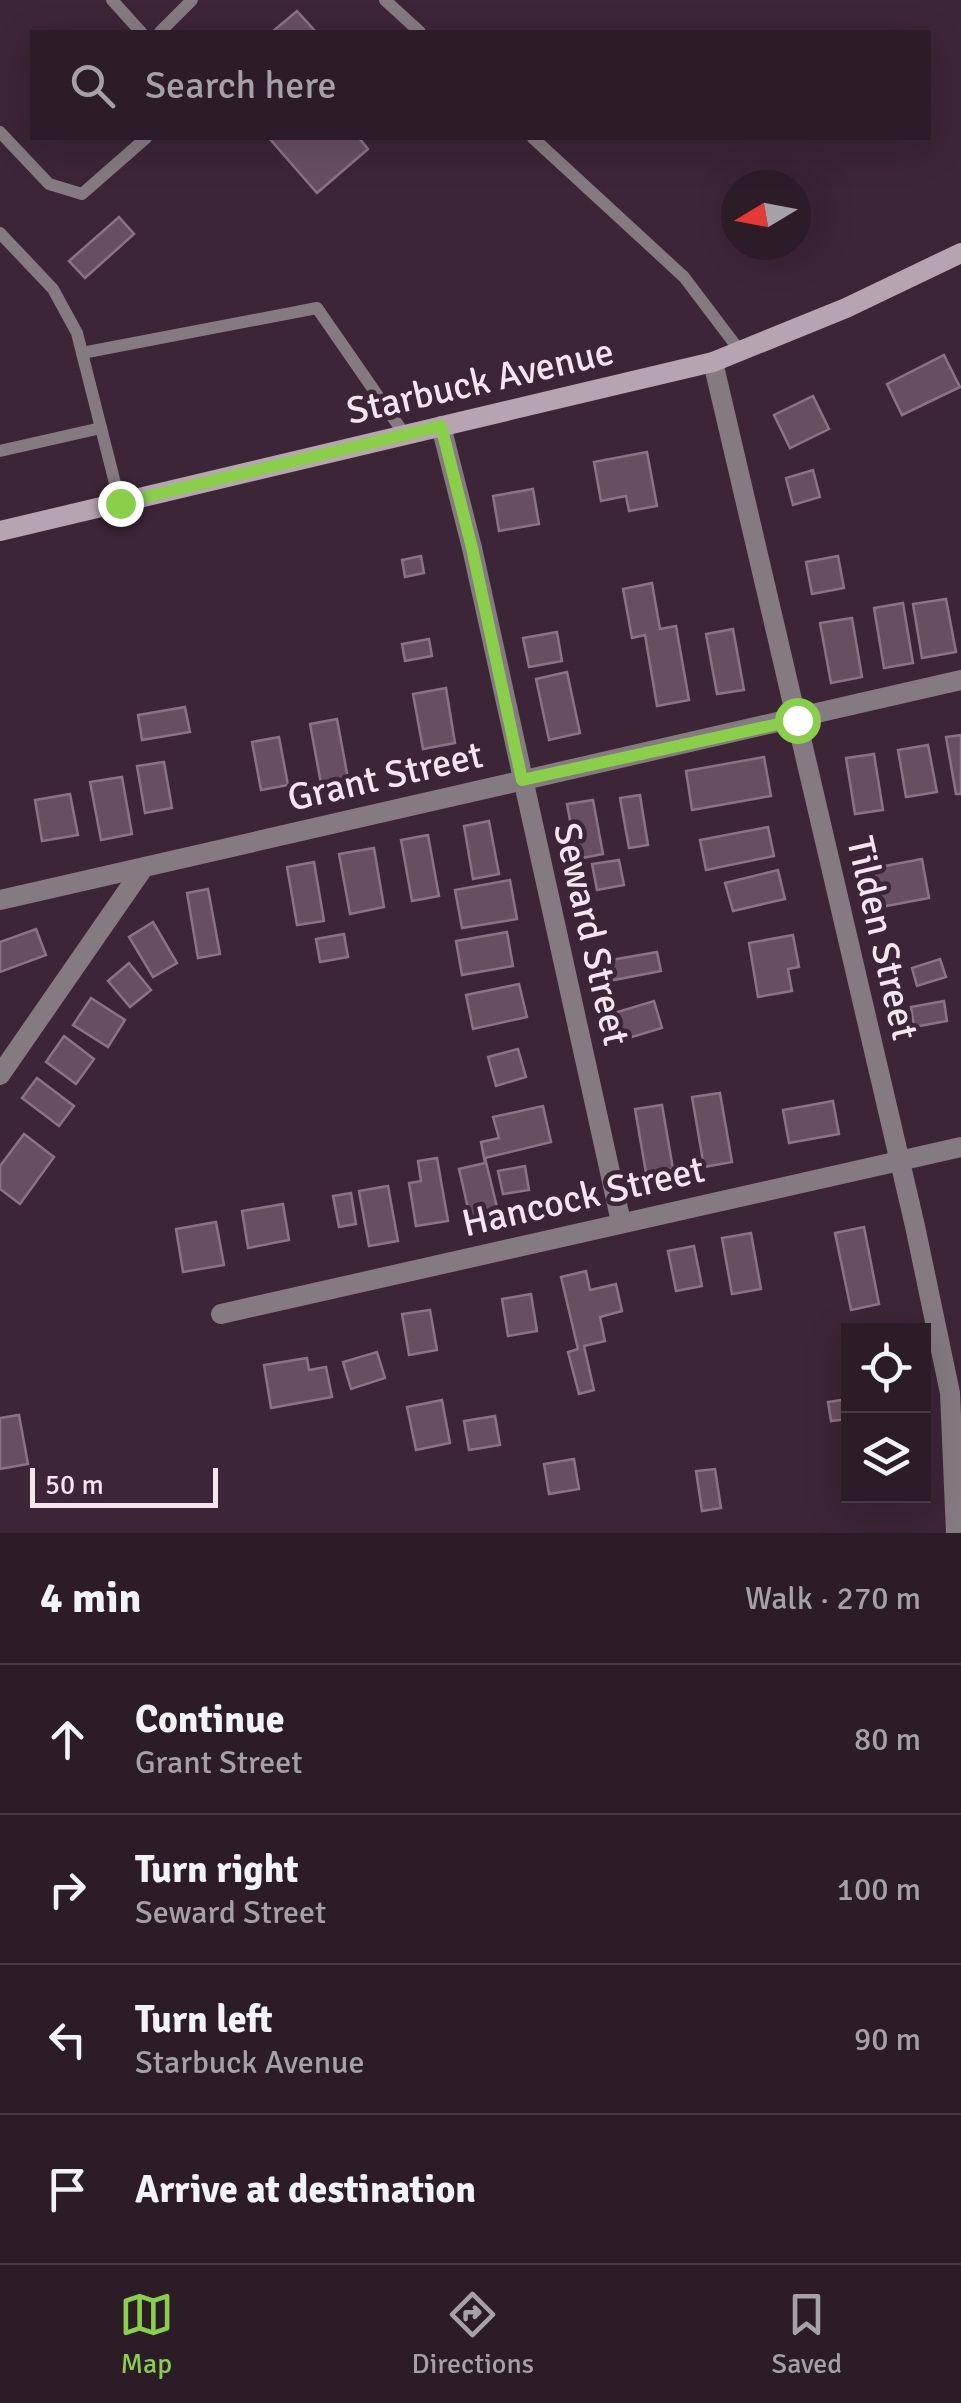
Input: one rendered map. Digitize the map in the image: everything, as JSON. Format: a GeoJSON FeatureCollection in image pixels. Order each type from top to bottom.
{"type":"FeatureCollection","features":[{"type":"Feature","properties":{"kind":"street","name":"Starbuck Avenue"},"geometry":{"type":"LineString","coordinates":[[0,531],[712,362],[846,308],[961,253]]}},
{"type":"Feature","properties":{"kind":"street","name":"Tilden Street"},"geometry":{"type":"LineString","coordinates":[[712,362],[915,1226],[950,1393],[956,1533]]}},
{"type":"Feature","properties":{"kind":"street","name":"Seward Street"},"geometry":{"type":"LineString","coordinates":[[441,426],[472,548],[621,1222]]}},
{"type":"Feature","properties":{"kind":"street","name":"Grant Street"},"geometry":{"type":"LineString","coordinates":[[0,900],[961,680]]}},
{"type":"Feature","properties":{"kind":"street"},"geometry":{"type":"LineString","coordinates":[[0,1074],[144,867]]}},
{"type":"Feature","properties":{"kind":"street","name":"Hancock Street"},"geometry":{"type":"LineString","coordinates":[[221,1314],[961,1147]]}},
{"type":"Feature","properties":{"kind":"lane"},"geometry":{"type":"LineString","coordinates":[[112,0],[139,30]]}},
{"type":"Feature","properties":{"kind":"lane"},"geometry":{"type":"LineString","coordinates":[[162,30],[192,0]]}},
{"type":"Feature","properties":{"kind":"lane"},"geometry":{"type":"LineString","coordinates":[[385,0],[418,30]]}},
{"type":"Feature","properties":{"kind":"lane"},"geometry":{"type":"LineString","coordinates":[[0,132],[49,184],[82,194],[144,140]]}},
{"type":"Feature","properties":{"kind":"lane"},"geometry":{"type":"LineString","coordinates":[[535,140],[684,277],[740,351]]}},
{"type":"Feature","properties":{"kind":"lane"},"geometry":{"type":"LineString","coordinates":[[0,232],[53,289],[77,333],[120,503]]}},
{"type":"Feature","properties":{"kind":"lane"},"geometry":{"type":"LineString","coordinates":[[82,353],[317,308],[405,435]]}},
{"type":"Feature","properties":{"kind":"lane"},"geometry":{"type":"LineString","coordinates":[[0,450],[101,428]]}},
{"type":"Feature","properties":{"kind":"building"},"geometry":{"type":"Polygon","coordinates":[[[297,11],[314,30],[274,30],[297,11]]]}},
{"type":"Feature","properties":{"kind":"building"},"geometry":{"type":"Polygon","coordinates":[[[271,140],[361,140],[368,149],[317,193],[271,140]]]}},
{"type":"Feature","properties":{"kind":"building"},"geometry":{"type":"Polygon","coordinates":[[[119,217],[134,234],[85,278],[69,261],[119,217]]]}},
{"type":"Feature","properties":{"kind":"building"},"geometry":{"type":"Polygon","coordinates":[[[944,355],[960,387],[902,415],[887,384],[944,355]]]}},
{"type":"Feature","properties":{"kind":"building"},"geometry":{"type":"Polygon","coordinates":[[[813,396],[829,429],[790,448],[774,415],[813,396]]]}},
{"type":"Feature","properties":{"kind":"building"},"geometry":{"type":"Polygon","coordinates":[[[647,452],[657,506],[629,511],[626,496],[601,501],[594,462],[647,452]]]}},
{"type":"Feature","properties":{"kind":"building"},"geometry":{"type":"Polygon","coordinates":[[[813,470],[820,497],[793,505],[786,478],[813,470]]]}},
{"type":"Feature","properties":{"kind":"building"},"geometry":{"type":"Polygon","coordinates":[[[533,489],[539,524],[499,531],[493,496],[533,489]]]}},
{"type":"Feature","properties":{"kind":"building"},"geometry":{"type":"Polygon","coordinates":[[[421,556],[424,573],[405,577],[402,560],[421,556]]]}},
{"type":"Feature","properties":{"kind":"building"},"geometry":{"type":"Polygon","coordinates":[[[838,556],[844,588],[812,594],[806,562],[838,556]]]}},
{"type":"Feature","properties":{"kind":"building"},"geometry":{"type":"Polygon","coordinates":[[[652,583],[660,629],[676,626],[689,700],[657,706],[645,635],[632,638],[623,589],[652,583]]]}},
{"type":"Feature","properties":{"kind":"building"},"geometry":{"type":"Polygon","coordinates":[[[946,599],[956,652],[922,658],[913,604],[946,599]]]}},
{"type":"Feature","properties":{"kind":"building"},"geometry":{"type":"Polygon","coordinates":[[[903,603],[913,663],[884,668],[874,608],[903,603]]]}},
{"type":"Feature","properties":{"kind":"building"},"geometry":{"type":"Polygon","coordinates":[[[852,618],[862,677],[831,683],[820,623],[852,618]]]}},
{"type":"Feature","properties":{"kind":"building"},"geometry":{"type":"Polygon","coordinates":[[[733,629],[744,690],[717,694],[706,634],[733,629]]]}},
{"type":"Feature","properties":{"kind":"building"},"geometry":{"type":"Polygon","coordinates":[[[557,632],[562,661],[529,667],[523,638],[557,632]]]}},
{"type":"Feature","properties":{"kind":"building"},"geometry":{"type":"Polygon","coordinates":[[[429,639],[432,656],[405,661],[402,644],[429,639]]]}},
{"type":"Feature","properties":{"kind":"building"},"geometry":{"type":"Polygon","coordinates":[[[567,672],[580,733],[549,740],[536,679],[567,672]]]}},
{"type":"Feature","properties":{"kind":"building"},"geometry":{"type":"Polygon","coordinates":[[[446,688],[455,743],[423,749],[413,694],[446,688]]]}},
{"type":"Feature","properties":{"kind":"building"},"geometry":{"type":"Polygon","coordinates":[[[185,707],[190,732],[142,740],[138,715],[185,707]]]}},
{"type":"Feature","properties":{"kind":"building"},"geometry":{"type":"Polygon","coordinates":[[[337,719],[349,784],[322,789],[310,724],[337,719]]]}},
{"type":"Feature","properties":{"kind":"building"},"geometry":{"type":"Polygon","coordinates":[[[961,735],[961,794],[956,794],[946,737],[961,735]]]}},
{"type":"Feature","properties":{"kind":"building"},"geometry":{"type":"Polygon","coordinates":[[[279,737],[288,785],[261,790],[252,742],[279,737]]]}},
{"type":"Feature","properties":{"kind":"building"},"geometry":{"type":"Polygon","coordinates":[[[928,745],[937,792],[906,797],[898,750],[928,745]]]}},
{"type":"Feature","properties":{"kind":"building"},"geometry":{"type":"Polygon","coordinates":[[[874,754],[883,810],[855,814],[846,758],[874,754]]]}},
{"type":"Feature","properties":{"kind":"building"},"geometry":{"type":"Polygon","coordinates":[[[764,757],[771,796],[692,810],[686,771],[764,757]]]}},
{"type":"Feature","properties":{"kind":"building"},"geometry":{"type":"Polygon","coordinates":[[[164,762],[172,808],[145,813],[137,766],[164,762]]]}},
{"type":"Feature","properties":{"kind":"building"},"geometry":{"type":"Polygon","coordinates":[[[122,777],[132,834],[101,840],[90,782],[122,777]]]}},
{"type":"Feature","properties":{"kind":"building"},"geometry":{"type":"Polygon","coordinates":[[[70,794],[78,835],[42,841],[35,800],[70,794]]]}},
{"type":"Feature","properties":{"kind":"building"},"geometry":{"type":"Polygon","coordinates":[[[640,795],[648,845],[629,848],[620,798],[640,795]]]}},
{"type":"Feature","properties":{"kind":"building"},"geometry":{"type":"Polygon","coordinates":[[[593,800],[603,854],[577,859],[567,804],[593,800]]]}},
{"type":"Feature","properties":{"kind":"building"},"geometry":{"type":"Polygon","coordinates":[[[489,821],[499,874],[473,879],[464,826],[489,821]]]}},
{"type":"Feature","properties":{"kind":"building"},"geometry":{"type":"Polygon","coordinates":[[[768,827],[774,856],[706,870],[700,840],[768,827]]]}},
{"type":"Feature","properties":{"kind":"building"},"geometry":{"type":"Polygon","coordinates":[[[428,835],[439,896],[412,901],[401,840],[428,835]]]}},
{"type":"Feature","properties":{"kind":"building"},"geometry":{"type":"Polygon","coordinates":[[[374,848],[384,907],[350,914],[339,854],[374,848]]]}},
{"type":"Feature","properties":{"kind":"building"},"geometry":{"type":"Polygon","coordinates":[[[922,859],[929,898],[881,907],[874,868],[922,859]]]}},
{"type":"Feature","properties":{"kind":"building"},"geometry":{"type":"Polygon","coordinates":[[[619,860],[624,885],[597,890],[592,864],[619,860]]]}},
{"type":"Feature","properties":{"kind":"building"},"geometry":{"type":"Polygon","coordinates":[[[314,862],[324,921],[297,925],[287,867],[314,862]]]}},
{"type":"Feature","properties":{"kind":"building"},"geometry":{"type":"Polygon","coordinates":[[[778,870],[785,899],[733,911],[725,883],[778,870]]]}},
{"type":"Feature","properties":{"kind":"building"},"geometry":{"type":"Polygon","coordinates":[[[510,880],[517,919],[462,928],[455,890],[510,880]]]}},
{"type":"Feature","properties":{"kind":"building"},"geometry":{"type":"Polygon","coordinates":[[[208,889],[220,954],[198,958],[187,893],[208,889]]]}},
{"type":"Feature","properties":{"kind":"building"},"geometry":{"type":"Polygon","coordinates":[[[153,922],[177,963],[153,977],[129,937],[153,922]]]}},
{"type":"Feature","properties":{"kind":"building"},"geometry":{"type":"Polygon","coordinates":[[[36,929],[46,955],[0,972],[0,942],[36,929]]]}},
{"type":"Feature","properties":{"kind":"building"},"geometry":{"type":"Polygon","coordinates":[[[507,932],[513,966],[462,975],[456,941],[507,932]]]}},
{"type":"Feature","properties":{"kind":"building"},"geometry":{"type":"Polygon","coordinates":[[[344,934],[348,957],[320,962],[316,939],[344,934]]]}},
{"type":"Feature","properties":{"kind":"building"},"geometry":{"type":"Polygon","coordinates":[[[793,935],[799,967],[788,969],[792,991],[758,997],[749,943],[793,935]]]}},
{"type":"Feature","properties":{"kind":"building"},"geometry":{"type":"Polygon","coordinates":[[[657,952],[661,971],[609,981],[605,961],[657,952]]]}},
{"type":"Feature","properties":{"kind":"building"},"geometry":{"type":"Polygon","coordinates":[[[940,959],[946,977],[917,986],[912,968],[940,959]]]}},
{"type":"Feature","properties":{"kind":"building"},"geometry":{"type":"Polygon","coordinates":[[[129,963],[151,990],[130,1007],[108,981],[129,963]]]}},
{"type":"Feature","properties":{"kind":"building"},"geometry":{"type":"Polygon","coordinates":[[[519,984],[527,1017],[473,1029],[466,995],[519,984]]]}},
{"type":"Feature","properties":{"kind":"building"},"geometry":{"type":"Polygon","coordinates":[[[91,998],[125,1020],[108,1047],[73,1025],[91,998]]]}},
{"type":"Feature","properties":{"kind":"building"},"geometry":{"type":"Polygon","coordinates":[[[654,1001],[662,1028],[622,1040],[614,1013],[654,1001]]]}},
{"type":"Feature","properties":{"kind":"building"},"geometry":{"type":"Polygon","coordinates":[[[944,1001],[947,1021],[914,1027],[911,1007],[944,1001]]]}},
{"type":"Feature","properties":{"kind":"building"},"geometry":{"type":"Polygon","coordinates":[[[64,1036],[94,1059],[76,1084],[46,1062],[64,1036]]]}},
{"type":"Feature","properties":{"kind":"building"},"geometry":{"type":"Polygon","coordinates":[[[518,1049],[526,1077],[496,1086],[488,1057],[518,1049]]]}},
{"type":"Feature","properties":{"kind":"building"},"geometry":{"type":"Polygon","coordinates":[[[37,1078],[74,1106],[59,1126],[22,1098],[37,1078]]]}},
{"type":"Feature","properties":{"kind":"building"},"geometry":{"type":"Polygon","coordinates":[[[720,1093],[732,1162],[704,1167],[692,1097],[720,1093]]]}},
{"type":"Feature","properties":{"kind":"building"},"geometry":{"type":"Polygon","coordinates":[[[833,1101],[839,1134],[789,1143],[783,1110],[833,1101]]]}},
{"type":"Feature","properties":{"kind":"building"},"geometry":{"type":"Polygon","coordinates":[[[662,1105],[673,1169],[646,1173],[635,1109],[662,1105]]]}},
{"type":"Feature","properties":{"kind":"building"},"geometry":{"type":"Polygon","coordinates":[[[543,1106],[551,1142],[485,1158],[498,1211],[470,1217],[459,1169],[485,1163],[481,1142],[499,1138],[493,1117],[543,1106]]]}},
{"type":"Feature","properties":{"kind":"building"},"geometry":{"type":"Polygon","coordinates":[[[24,1134],[54,1157],[20,1204],[0,1189],[0,1166],[24,1134]]]}},
{"type":"Feature","properties":{"kind":"building"},"geometry":{"type":"Polygon","coordinates":[[[437,1158],[448,1221],[416,1226],[409,1183],[421,1181],[418,1161],[437,1158]]]}},
{"type":"Feature","properties":{"kind":"building"},"geometry":{"type":"Polygon","coordinates":[[[525,1166],[529,1190],[503,1194],[498,1171],[525,1166]]]}},
{"type":"Feature","properties":{"kind":"building"},"geometry":{"type":"Polygon","coordinates":[[[388,1186],[398,1241],[369,1246],[359,1191],[388,1186]]]}},
{"type":"Feature","properties":{"kind":"building"},"geometry":{"type":"Polygon","coordinates":[[[351,1193],[356,1224],[339,1227],[333,1196],[351,1193]]]}},
{"type":"Feature","properties":{"kind":"building"},"geometry":{"type":"Polygon","coordinates":[[[283,1204],[289,1240],[248,1248],[242,1211],[283,1204]]]}},
{"type":"Feature","properties":{"kind":"building"},"geometry":{"type":"Polygon","coordinates":[[[216,1222],[224,1265],[183,1272],[176,1229],[216,1222]]]}},
{"type":"Feature","properties":{"kind":"building"},"geometry":{"type":"Polygon","coordinates":[[[864,1227],[879,1304],[851,1310],[835,1233],[864,1227]]]}},
{"type":"Feature","properties":{"kind":"building"},"geometry":{"type":"Polygon","coordinates":[[[751,1233],[761,1289],[732,1294],[722,1238],[751,1233]]]}},
{"type":"Feature","properties":{"kind":"building"},"geometry":{"type":"Polygon","coordinates":[[[694,1246],[702,1286],[676,1291],[668,1251],[694,1246]]]}},
{"type":"Feature","properties":{"kind":"building"},"geometry":{"type":"Polygon","coordinates":[[[586,1271],[590,1290],[616,1284],[622,1311],[600,1317],[605,1341],[584,1346],[594,1390],[579,1394],[568,1352],[578,1349],[561,1277],[586,1271]]]}},
{"type":"Feature","properties":{"kind":"building"},"geometry":{"type":"Polygon","coordinates":[[[531,1294],[537,1331],[508,1336],[502,1299],[531,1294]]]}},
{"type":"Feature","properties":{"kind":"building"},"geometry":{"type":"Polygon","coordinates":[[[430,1310],[437,1350],[409,1355],[402,1314],[430,1310]]]}},
{"type":"Feature","properties":{"kind":"building"},"geometry":{"type":"Polygon","coordinates":[[[377,1352],[385,1378],[351,1389],[343,1362],[377,1352]]]}},
{"type":"Feature","properties":{"kind":"building"},"geometry":{"type":"Polygon","coordinates":[[[307,1358],[309,1370],[326,1367],[332,1397],[271,1408],[264,1365],[307,1358]]]}},
{"type":"Feature","properties":{"kind":"building"},"geometry":{"type":"Polygon","coordinates":[[[442,1400],[450,1443],[416,1450],[407,1407],[442,1400]]]}},
{"type":"Feature","properties":{"kind":"building"},"geometry":{"type":"Polygon","coordinates":[[[841,1400],[841,1420],[831,1421],[828,1402],[841,1400]]]}},
{"type":"Feature","properties":{"kind":"building"},"geometry":{"type":"Polygon","coordinates":[[[19,1415],[28,1464],[0,1469],[0,1418],[19,1415]]]}},
{"type":"Feature","properties":{"kind":"building"},"geometry":{"type":"Polygon","coordinates":[[[495,1416],[500,1445],[469,1450],[464,1421],[495,1416]]]}},
{"type":"Feature","properties":{"kind":"building"},"geometry":{"type":"Polygon","coordinates":[[[574,1459],[579,1489],[549,1494],[544,1464],[574,1459]]]}},
{"type":"Feature","properties":{"kind":"building"},"geometry":{"type":"Polygon","coordinates":[[[715,1469],[721,1508],[702,1511],[696,1471],[715,1469]]]}},
{"type":"Feature","properties":{"kind":"route"},"geometry":{"type":"LineString","coordinates":[[120,503],[441,426],[472,548],[522,780],[797,720]]}}]}
